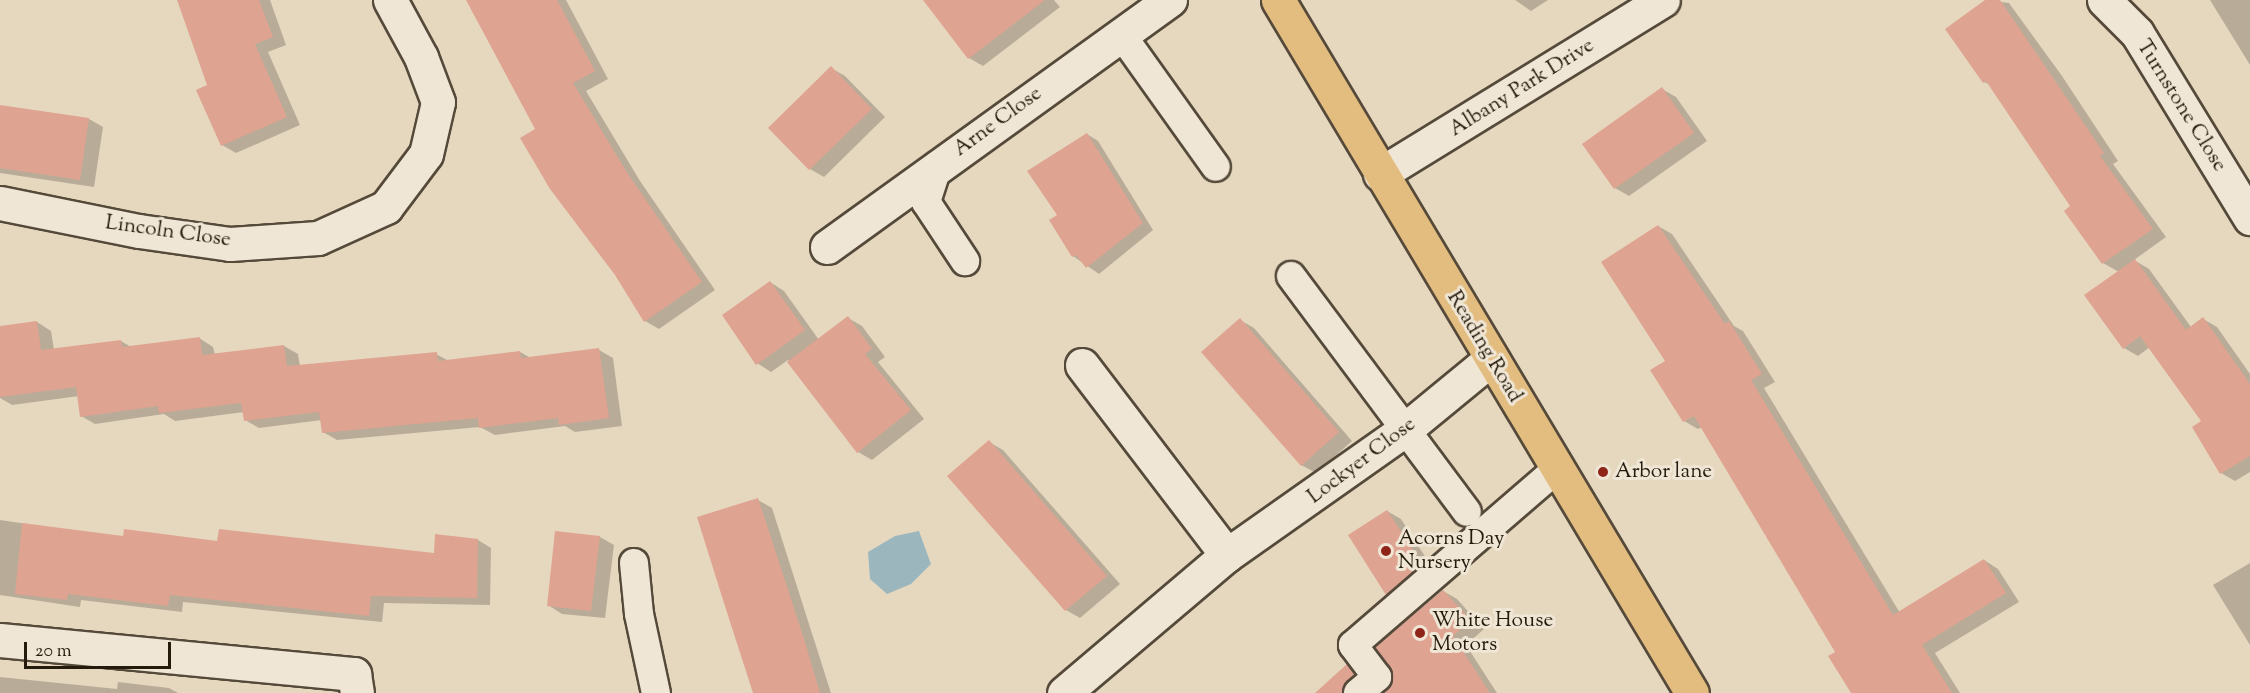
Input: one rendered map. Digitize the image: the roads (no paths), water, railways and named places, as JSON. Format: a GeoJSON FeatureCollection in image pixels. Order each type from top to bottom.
{"type":"FeatureCollection","features":[{"type":"Feature","properties":{"kind":"main road","name":"Reading Road"},"geometry":{"type":"LineString","coordinates":[[1278,0],[1692,693]]}},
{"type":"Feature","properties":{"kind":"street","name":"Lincoln Close"},"geometry":{"type":"LineString","coordinates":[[0,203],[139,231],[230,244],[318,238],[386,207],[426,154],[438,102],[421,57],[390,0]]}},
{"type":"Feature","properties":{"kind":"street","name":"Arne Close"},"geometry":{"type":"LineString","coordinates":[[827,247],[1170,0]]}},
{"type":"Feature","properties":{"kind":"street","name":"Albany Park Drive"},"geometry":{"type":"LineString","coordinates":[[1380,174],[1663,0]]}},
{"type":"Feature","properties":{"kind":"street","name":"Turnstone Close"},"geometry":{"type":"LineString","coordinates":[[2104,0],[2137,33],[2250,218]]}},
{"type":"Feature","properties":{"kind":"street","name":"Lockyer Close"},"geometry":{"type":"LineString","coordinates":[[1064,693],[1227,555],[1407,428],[1491,359]]}},
{"type":"Feature","properties":{"kind":"street"},"geometry":{"type":"LineString","coordinates":[[1082,365],[1227,555]]}},
{"type":"Feature","properties":{"kind":"street"},"geometry":{"type":"LineString","coordinates":[[0,640],[354,674],[357,693]]}},
{"type":"Feature","properties":{"kind":"lane"},"geometry":{"type":"LineString","coordinates":[[1121,34],[1216,167]]}},
{"type":"Feature","properties":{"kind":"lane"},"geometry":{"type":"LineString","coordinates":[[938,165],[926,202],[965,261]]}},
{"type":"Feature","properties":{"kind":"lane"},"geometry":{"type":"LineString","coordinates":[[1291,276],[1407,428],[1467,512]]}},
{"type":"Feature","properties":{"kind":"lane"},"geometry":{"type":"LineString","coordinates":[[1358,693],[1377,677],[1353,645],[1557,469]]}},
{"type":"Feature","properties":{"kind":"lane"},"geometry":{"type":"LineString","coordinates":[[634,563],[639,614],[656,693]]}},
{"type":"Feature","properties":{"kind":"water"},"geometry":{"type":"Polygon","coordinates":[[[919,531],[931,564],[911,584],[887,594],[870,579],[868,552],[895,536],[919,531]]]}},
{"type":"Feature","properties":{"kind":"place","name":"Arbor lane"},"geometry":{"type":"Point","coordinates":[1603,472]}},
{"type":"Feature","properties":{"kind":"place","name":"Acorns Day Nursery"},"geometry":{"type":"Point","coordinates":[1386,551]}},
{"type":"Feature","properties":{"kind":"place","name":"White House Motors"},"geometry":{"type":"Point","coordinates":[1420,633]}}]}
